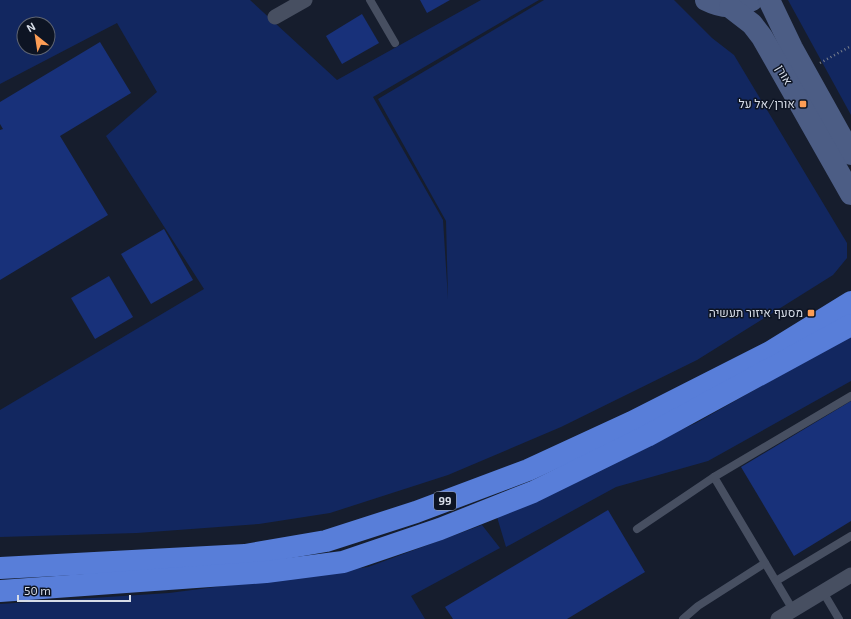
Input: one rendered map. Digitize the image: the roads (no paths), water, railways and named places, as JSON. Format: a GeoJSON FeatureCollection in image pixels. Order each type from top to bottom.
{"type":"FeatureCollection","features":[{"type":"Feature","properties":{"kind":"highway","name":"99"},"geometry":{"type":"LineString","coordinates":[[0,568],[245,555],[326,541],[416,512],[528,470],[632,422],[770,352],[851,302]]}},
{"type":"Feature","properties":{"kind":"highway","name":"99"},"geometry":{"type":"LineString","coordinates":[[0,591],[266,572],[343,562],[440,529],[533,492],[647,436],[851,325]]}},
{"type":"Feature","properties":{"kind":"street"},"geometry":{"type":"LineString","coordinates":[[275,17],[305,0]]}},
{"type":"Feature","properties":{"kind":"street"},"geometry":{"type":"LineString","coordinates":[[706,0],[717,6],[730,8],[742,5],[752,0]]}},
{"type":"Feature","properties":{"kind":"street","name":"אורן"},"geometry":{"type":"LineString","coordinates":[[769,0],[805,72],[851,154]]}},
{"type":"Feature","properties":{"kind":"street","name":"אורן"},"geometry":{"type":"LineString","coordinates":[[730,8],[752,24],[762,37],[851,194]]}},
{"type":"Feature","properties":{"kind":"street"},"geometry":{"type":"LineString","coordinates":[[778,619],[851,575]]}},
{"type":"Feature","properties":{"kind":"lane"},"geometry":{"type":"LineString","coordinates":[[370,0],[395,43]]}},
{"type":"Feature","properties":{"kind":"lane"},"geometry":{"type":"LineString","coordinates":[[637,530],[714,477],[851,396]]}},
{"type":"Feature","properties":{"kind":"lane"},"geometry":{"type":"LineString","coordinates":[[714,477],[793,610]]}},
{"type":"Feature","properties":{"kind":"lane"},"geometry":{"type":"LineString","coordinates":[[776,581],[851,536]]}},
{"type":"Feature","properties":{"kind":"lane"},"geometry":{"type":"LineString","coordinates":[[683,619],[698,606],[765,563]]}},
{"type":"Feature","properties":{"kind":"lane"},"geometry":{"type":"LineString","coordinates":[[823,592],[839,619]]}},
{"type":"Feature","properties":{"kind":"place","name":"אורן/אל על"},"geometry":{"type":"Point","coordinates":[803,104]}},
{"type":"Feature","properties":{"kind":"place","name":"מסעף איזור תעשיה"},"geometry":{"type":"Point","coordinates":[811,313]}}]}
